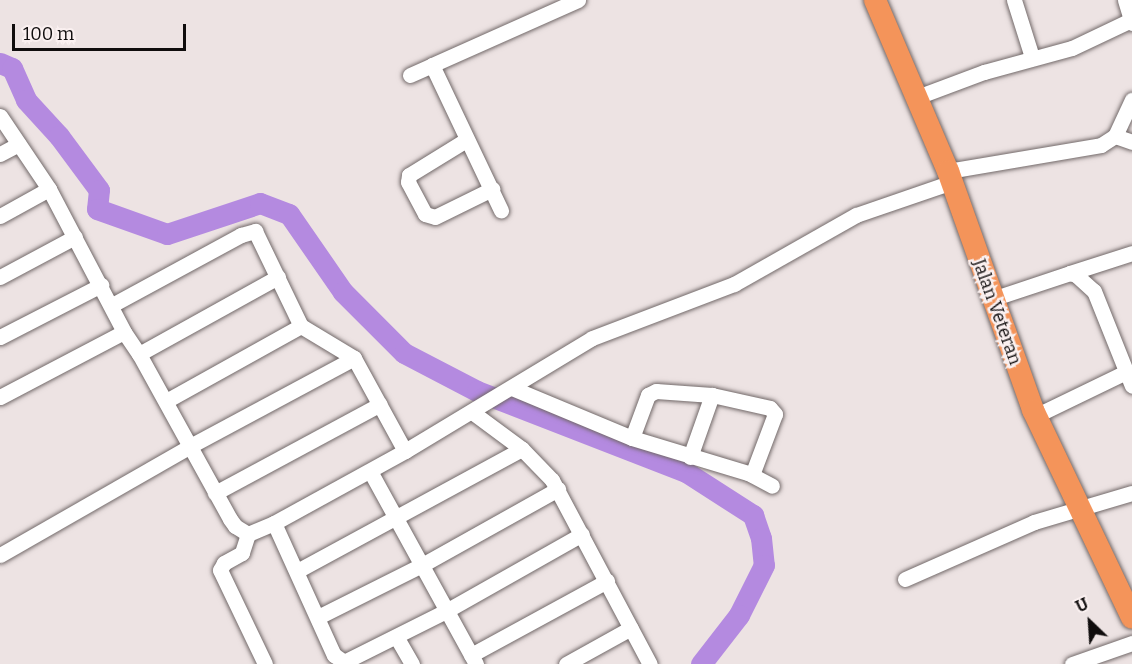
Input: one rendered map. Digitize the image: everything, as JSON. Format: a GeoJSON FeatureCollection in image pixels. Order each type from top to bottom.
{"type":"FeatureCollection","features":[{"type":"Feature","properties":{"kind":"highway","name":"Jalan Veteran"},"geometry":{"type":"LineString","coordinates":[[875,0],[950,176],[1035,416],[1132,618]]}},
{"type":"Feature","properties":{"kind":"street"},"geometry":{"type":"LineString","coordinates":[[410,75],[578,0]]}},
{"type":"Feature","properties":{"kind":"street"},"geometry":{"type":"LineString","coordinates":[[1014,0],[1032,57]]}},
{"type":"Feature","properties":{"kind":"street"},"geometry":{"type":"LineString","coordinates":[[917,97],[1032,57],[1072,48],[1132,21],[1125,0]]}},
{"type":"Feature","properties":{"kind":"street"},"geometry":{"type":"LineString","coordinates":[[432,64],[501,210]]}},
{"type":"Feature","properties":{"kind":"street"},"geometry":{"type":"LineString","coordinates":[[248,534],[274,524],[370,471],[599,335],[740,282],[856,215],[950,176],[1081,151],[1101,145],[1115,136],[1132,100]]}},
{"type":"Feature","properties":{"kind":"street"},"geometry":{"type":"LineString","coordinates":[[0,116],[11,140],[49,189],[124,332],[139,354],[235,526],[248,534]]}},
{"type":"Feature","properties":{"kind":"street"},"geometry":{"type":"LineString","coordinates":[[1115,136],[1132,142]]}},
{"type":"Feature","properties":{"kind":"street"},"geometry":{"type":"LineString","coordinates":[[0,154],[11,140]]}},
{"type":"Feature","properties":{"kind":"street"},"geometry":{"type":"LineString","coordinates":[[466,140],[409,175],[408,182],[419,203],[427,216],[435,217],[492,189]]}},
{"type":"Feature","properties":{"kind":"street"},"geometry":{"type":"LineString","coordinates":[[0,216],[49,189]]}},
{"type":"Feature","properties":{"kind":"street"},"geometry":{"type":"LineString","coordinates":[[112,306],[252,231],[261,240],[301,326],[354,358],[405,451]]}},
{"type":"Feature","properties":{"kind":"street"},"geometry":{"type":"LineString","coordinates":[[0,277],[75,237]]}},
{"type":"Feature","properties":{"kind":"street"},"geometry":{"type":"LineString","coordinates":[[992,299],[1132,253]]}},
{"type":"Feature","properties":{"kind":"street"},"geometry":{"type":"LineString","coordinates":[[1035,416],[1128,371],[1094,291],[1070,273]]}},
{"type":"Feature","properties":{"kind":"street"},"geometry":{"type":"LineString","coordinates":[[139,354],[278,278]]}},
{"type":"Feature","properties":{"kind":"street"},"geometry":{"type":"LineString","coordinates":[[0,337],[100,285]]}},
{"type":"Feature","properties":{"kind":"street"},"geometry":{"type":"LineString","coordinates":[[165,401],[301,326]]}},
{"type":"Feature","properties":{"kind":"street"},"geometry":{"type":"LineString","coordinates":[[0,398],[124,332]]}},
{"type":"Feature","properties":{"kind":"street"},"geometry":{"type":"LineString","coordinates":[[0,555],[190,446],[354,358]]}},
{"type":"Feature","properties":{"kind":"street"},"geometry":{"type":"LineString","coordinates":[[511,389],[632,438],[752,475],[772,486]]}},
{"type":"Feature","properties":{"kind":"street"},"geometry":{"type":"LineString","coordinates":[[632,438],[648,395],[652,392],[712,395],[770,408],[776,411],[752,475]]}},
{"type":"Feature","properties":{"kind":"street"},"geometry":{"type":"LineString","coordinates":[[690,457],[712,395]]}},
{"type":"Feature","properties":{"kind":"street"},"geometry":{"type":"LineString","coordinates":[[216,493],[380,404]]}},
{"type":"Feature","properties":{"kind":"street"},"geometry":{"type":"LineString","coordinates":[[476,409],[547,473],[558,489],[650,664]]}},
{"type":"Feature","properties":{"kind":"street"},"geometry":{"type":"LineString","coordinates":[[297,571],[522,449]]}},
{"type":"Feature","properties":{"kind":"street"},"geometry":{"type":"LineString","coordinates":[[370,471],[473,660],[607,581]]}},
{"type":"Feature","properties":{"kind":"street"},"geometry":{"type":"LineString","coordinates":[[318,617],[422,565],[558,489]]}},
{"type":"Feature","properties":{"kind":"street"},"geometry":{"type":"LineString","coordinates":[[905,579],[1034,522],[1078,507],[1132,493]]}},
{"type":"Feature","properties":{"kind":"street"},"geometry":{"type":"LineString","coordinates":[[274,524],[334,655],[341,661],[351,660],[397,638],[582,534]]}},
{"type":"Feature","properties":{"kind":"street"},"geometry":{"type":"LineString","coordinates":[[248,534],[242,553],[224,563],[220,570],[265,664]]}},
{"type":"Feature","properties":{"kind":"street"},"geometry":{"type":"LineString","coordinates":[[566,664],[631,628]]}},
{"type":"Feature","properties":{"kind":"street"},"geometry":{"type":"LineString","coordinates":[[397,638],[412,664]]}},
{"type":"Feature","properties":{"kind":"street"},"geometry":{"type":"LineString","coordinates":[[1072,664],[1132,643]]}},
{"type":"Feature","properties":{"kind":"waterway"},"geometry":{"type":"LineString","coordinates":[[0,63],[12,68],[26,100],[59,136],[99,190],[97,209],[167,234],[260,203],[289,214],[343,292],[404,353],[477,391],[686,472],[753,515],[761,538],[764,565],[739,615],[701,664]]}}]}
